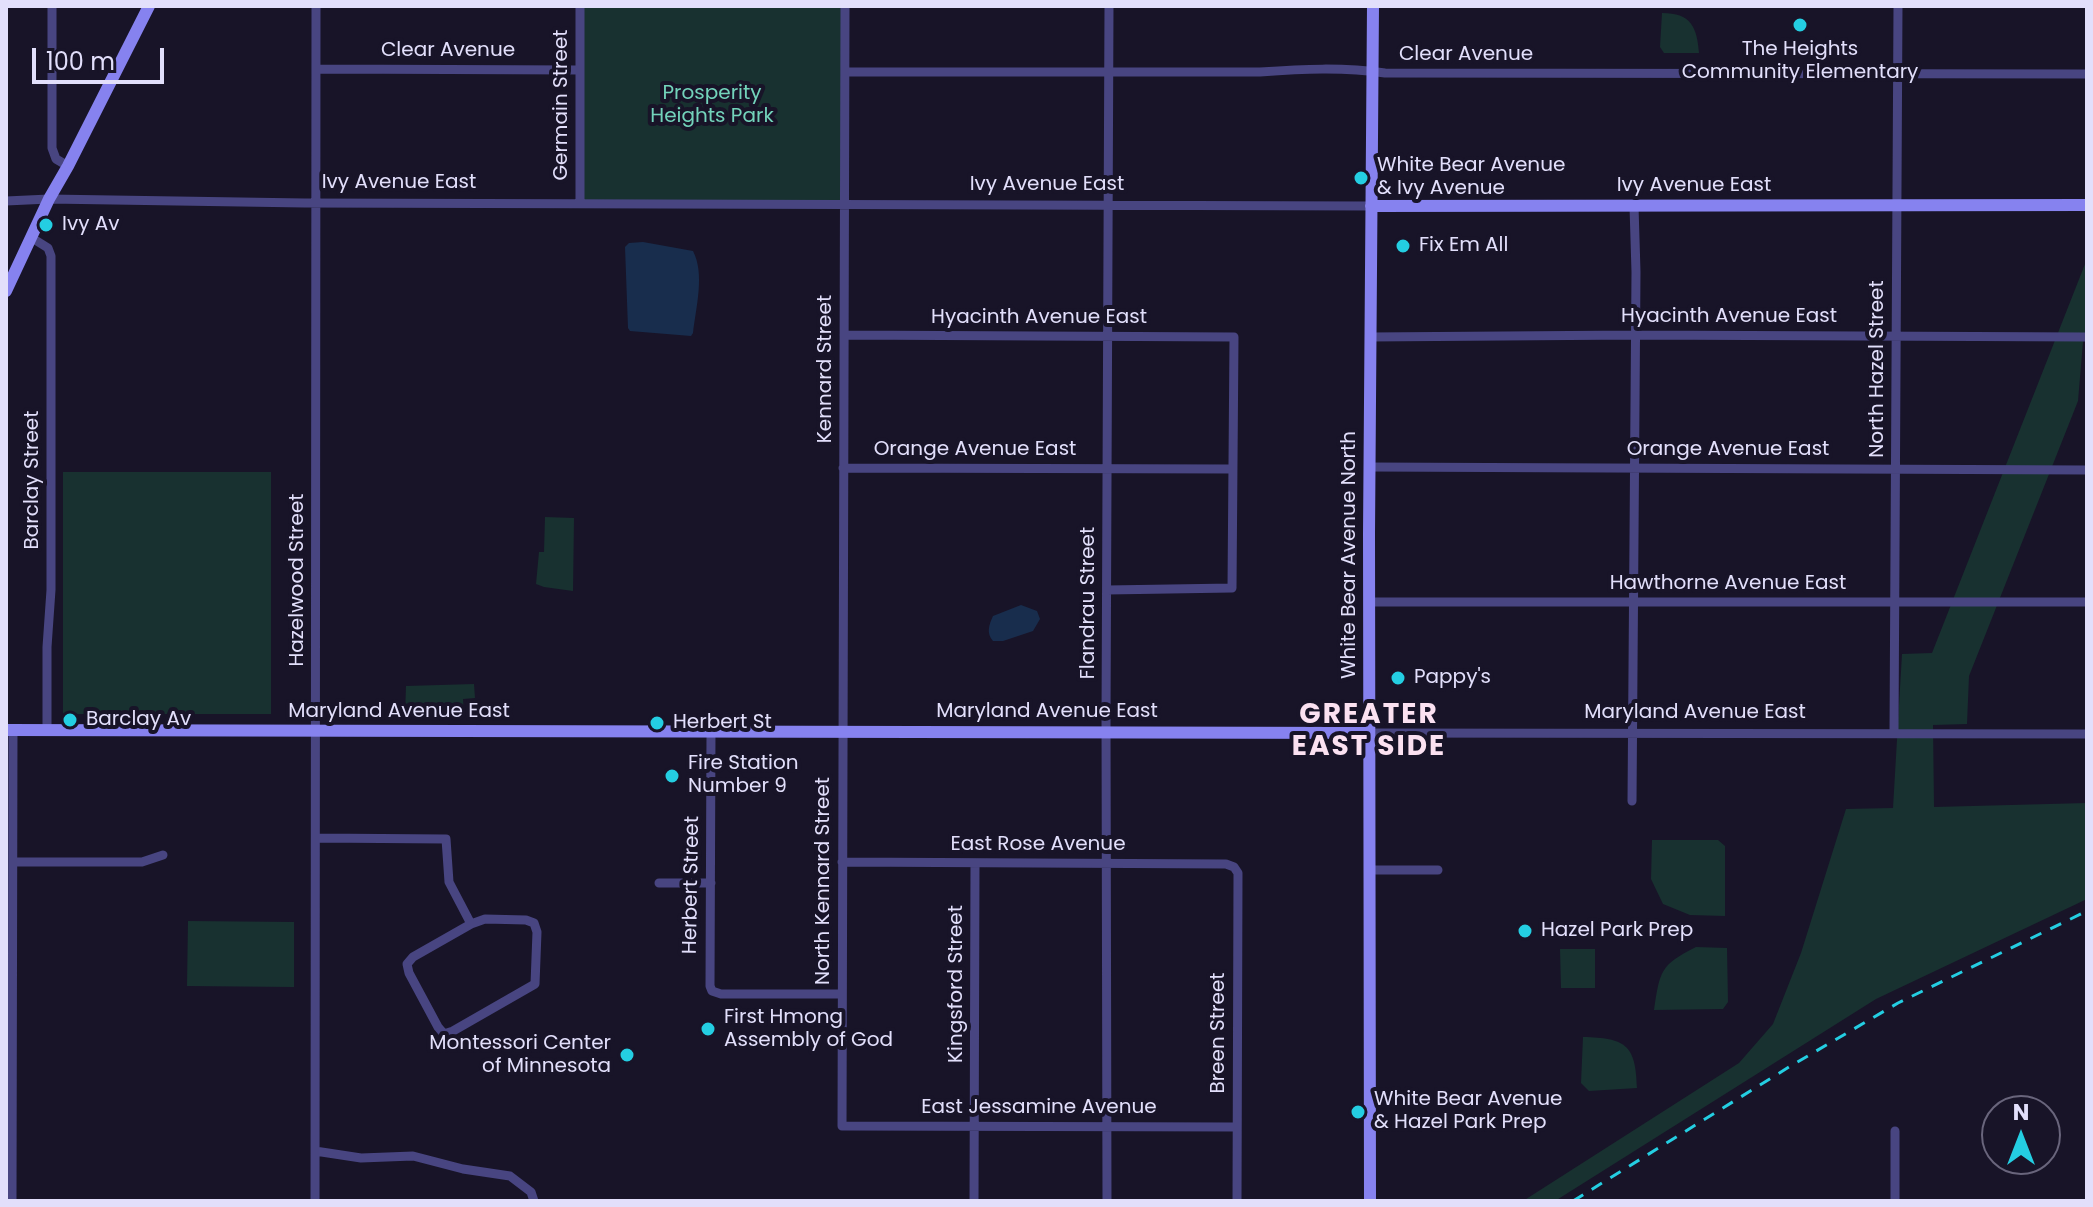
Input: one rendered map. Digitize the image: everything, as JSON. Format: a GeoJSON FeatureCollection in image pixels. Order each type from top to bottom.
{"type":"FeatureCollection","features":[{"type":"Feature","properties":{"kind":"main road"},"geometry":{"type":"LineString","coordinates":[[6,291],[49,199],[149,6]]}},
{"type":"Feature","properties":{"kind":"main road","name":"White Bear Avenue North"},"geometry":{"type":"LineString","coordinates":[[1370,1201],[1369,467],[1373,6]]}},
{"type":"Feature","properties":{"kind":"main road","name":"Ivy Avenue East"},"geometry":{"type":"LineString","coordinates":[[1371,206],[2087,205]]}},
{"type":"Feature","properties":{"kind":"main road","name":"Maryland Avenue East"},"geometry":{"type":"LineString","coordinates":[[10,730],[1369,733]]}},
{"type":"Feature","properties":{"kind":"street"},"geometry":{"type":"LineString","coordinates":[[52,6],[52,148],[56,159],[68,166]]}},
{"type":"Feature","properties":{"kind":"street","name":"Hazelwood Street"},"geometry":{"type":"LineString","coordinates":[[315,1201],[316,6]]}},
{"type":"Feature","properties":{"kind":"street","name":"Germain Street"},"geometry":{"type":"LineString","coordinates":[[580,6],[580,203]]}},
{"type":"Feature","properties":{"kind":"street","name":"Kennard Street"},"geometry":{"type":"LineString","coordinates":[[842,732],[845,6]]}},
{"type":"Feature","properties":{"kind":"street","name":"Flandrau Street"},"geometry":{"type":"LineString","coordinates":[[1107,1201],[1109,6]]}},
{"type":"Feature","properties":{"kind":"street","name":"North Hazel Street"},"geometry":{"type":"LineString","coordinates":[[1894,732],[1898,6]]}},
{"type":"Feature","properties":{"kind":"street","name":"Clear Avenue"},"geometry":{"type":"LineString","coordinates":[[316,69],[580,70]]}},
{"type":"Feature","properties":{"kind":"street","name":"Clear Avenue"},"geometry":{"type":"LineString","coordinates":[[845,72],[1308,69],[2087,74]]}},
{"type":"Feature","properties":{"kind":"street","name":"Ivy Avenue East"},"geometry":{"type":"LineString","coordinates":[[6,201],[1371,206]]}},
{"type":"Feature","properties":{"kind":"street"},"geometry":{"type":"LineString","coordinates":[[1632,801],[1636,335],[1634,206]]}},
{"type":"Feature","properties":{"kind":"street","name":"Barclay Street"},"geometry":{"type":"LineString","coordinates":[[32,238],[48,248],[51,256],[51,595],[47,647],[47,730]]}},
{"type":"Feature","properties":{"kind":"street","name":"Hyacinth Avenue East"},"geometry":{"type":"LineString","coordinates":[[844,335],[1234,337],[1232,469]]}},
{"type":"Feature","properties":{"kind":"street","name":"Hyacinth Avenue East"},"geometry":{"type":"LineString","coordinates":[[1370,337],[2087,337]]}},
{"type":"Feature","properties":{"kind":"street","name":"Orange Avenue East"},"geometry":{"type":"LineString","coordinates":[[1369,467],[2087,470]]}},
{"type":"Feature","properties":{"kind":"street","name":"Orange Avenue East"},"geometry":{"type":"LineString","coordinates":[[843,468],[1232,469]]}},
{"type":"Feature","properties":{"kind":"street"},"geometry":{"type":"LineString","coordinates":[[1107,590],[1232,588],[1232,469]]}},
{"type":"Feature","properties":{"kind":"street","name":"Hawthorne Avenue East"},"geometry":{"type":"LineString","coordinates":[[1369,602],[2087,602]]}},
{"type":"Feature","properties":{"kind":"street"},"geometry":{"type":"LineString","coordinates":[[10,730],[13,862],[12,1201]]}},
{"type":"Feature","properties":{"kind":"street","name":"Herbert Street"},"geometry":{"type":"LineString","coordinates":[[711,732],[709,980],[712,991],[721,994],[842,994]]}},
{"type":"Feature","properties":{"kind":"street","name":"North Kennard Street"},"geometry":{"type":"LineString","coordinates":[[842,732],[842,1126]]}},
{"type":"Feature","properties":{"kind":"street","name":"Maryland Avenue East"},"geometry":{"type":"LineString","coordinates":[[1369,733],[2087,734]]}},
{"type":"Feature","properties":{"kind":"street"},"geometry":{"type":"LineString","coordinates":[[316,838],[446,839],[449,882],[471,924]]}},
{"type":"Feature","properties":{"kind":"street"},"geometry":{"type":"LineString","coordinates":[[13,862],[142,862],[163,855]]}},
{"type":"Feature","properties":{"kind":"street","name":"East Rose Avenue"},"geometry":{"type":"LineString","coordinates":[[842,862],[1226,864],[1234,867]]}},
{"type":"Feature","properties":{"kind":"street","name":"Kingsford Street"},"geometry":{"type":"LineString","coordinates":[[974,1201],[975,863]]}},
{"type":"Feature","properties":{"kind":"street","name":"Breen Street"},"geometry":{"type":"LineString","coordinates":[[1234,867],[1238,873],[1237,1201]]}},
{"type":"Feature","properties":{"kind":"street"},"geometry":{"type":"LineString","coordinates":[[1369,870],[1438,870]]}},
{"type":"Feature","properties":{"kind":"street"},"geometry":{"type":"LineString","coordinates":[[659,883],[711,883]]}},
{"type":"Feature","properties":{"kind":"street"},"geometry":{"type":"LineString","coordinates":[[485,919],[534,923],[536,979],[531,988],[444,1034],[409,973],[407,964],[471,924],[485,919]]}},
{"type":"Feature","properties":{"kind":"street","name":"East Jessamine Avenue"},"geometry":{"type":"LineString","coordinates":[[842,1126],[1236,1127]]}},
{"type":"Feature","properties":{"kind":"street"},"geometry":{"type":"LineString","coordinates":[[1895,1131],[1895,1201]]}},
{"type":"Feature","properties":{"kind":"street"},"geometry":{"type":"LineString","coordinates":[[315,1151],[361,1158],[413,1156],[463,1169],[510,1176],[531,1192],[534,1201]]}},
{"type":"Feature","properties":{"kind":"green space","name":"Prosperity Heights Park"},"geometry":{"type":"Polygon","coordinates":[[[580,6],[845,6],[844,204],[580,203],[580,6]]]}},
{"type":"Feature","properties":{"kind":"green space"},"geometry":{"type":"Polygon","coordinates":[[[1662,13],[1680,16],[1691,23],[1699,53],[1664,53],[1660,47],[1662,13]]]}},
{"type":"Feature","properties":{"kind":"green space"},"geometry":{"type":"Polygon","coordinates":[[[2087,259],[2087,335],[2083,342],[2078,401],[1969,676],[1967,724],[1933,725],[1934,807],[2087,803],[2087,899],[1876,999],[1555,1201],[1523,1201],[1739,1063],[1773,1024],[1801,953],[1846,809],[1893,808],[1902,654],[1932,653],[2087,259]]]}},
{"type":"Feature","properties":{"kind":"green space"},"geometry":{"type":"Polygon","coordinates":[[[63,472],[271,472],[271,714],[63,714],[63,472]]]}},
{"type":"Feature","properties":{"kind":"green space"},"geometry":{"type":"Polygon","coordinates":[[[545,517],[574,518],[573,591],[536,584],[539,552],[544,552],[545,517]]]}},
{"type":"Feature","properties":{"kind":"green space"},"geometry":{"type":"Polygon","coordinates":[[[474,684],[475,698],[463,699],[464,715],[405,716],[406,686],[474,684]]]}},
{"type":"Feature","properties":{"kind":"green space"},"geometry":{"type":"Polygon","coordinates":[[[1652,840],[1718,840],[1725,846],[1725,916],[1690,915],[1663,904],[1651,879],[1652,840]]]}},
{"type":"Feature","properties":{"kind":"green space"},"geometry":{"type":"Polygon","coordinates":[[[188,921],[294,922],[294,987],[187,986],[188,921]]]}},
{"type":"Feature","properties":{"kind":"green space"},"geometry":{"type":"Polygon","coordinates":[[[1696,947],[1727,948],[1728,1002],[1723,1009],[1654,1010],[1660,978],[1668,965],[1696,947]]]}},
{"type":"Feature","properties":{"kind":"green space"},"geometry":{"type":"Polygon","coordinates":[[[1560,949],[1595,949],[1595,988],[1561,988],[1560,949]]]}},
{"type":"Feature","properties":{"kind":"green space"},"geometry":{"type":"Polygon","coordinates":[[[1583,1037],[1609,1039],[1625,1046],[1634,1062],[1637,1088],[1589,1091],[1581,1083],[1583,1037]]]}},
{"type":"Feature","properties":{"kind":"water"},"geometry":{"type":"Polygon","coordinates":[[[643,242],[693,251],[699,280],[691,336],[630,331],[628,328],[625,247],[629,243],[643,242]]]}},
{"type":"Feature","properties":{"kind":"water"},"geometry":{"type":"Polygon","coordinates":[[[1021,605],[1037,611],[1040,619],[1033,631],[1003,641],[993,641],[989,626],[993,616],[1021,605]]]}},
{"type":"Feature","properties":{"kind":"railway"},"geometry":{"type":"LineString","coordinates":[[1573,1201],[1898,1003],[2087,911]]}},
{"type":"Feature","properties":{"kind":"place","name":"The Heights Community Elementary"},"geometry":{"type":"Point","coordinates":[1800,25]}},
{"type":"Feature","properties":{"kind":"place","name":"White Bear Avenue & Ivy Avenue"},"geometry":{"type":"Point","coordinates":[1361,178]}},
{"type":"Feature","properties":{"kind":"place","name":"Ivy Av"},"geometry":{"type":"Point","coordinates":[46,225]}},
{"type":"Feature","properties":{"kind":"place","name":"Fix Em All"},"geometry":{"type":"Point","coordinates":[1403,246]}},
{"type":"Feature","properties":{"kind":"place","name":"Pappy's"},"geometry":{"type":"Point","coordinates":[1398,678]}},
{"type":"Feature","properties":{"kind":"place","name":"Barclay Av"},"geometry":{"type":"Point","coordinates":[70,720]}},
{"type":"Feature","properties":{"kind":"place","name":"Herbert St"},"geometry":{"type":"Point","coordinates":[657,723]}},
{"type":"Feature","properties":{"kind":"place","name":"Fire Station Number 9"},"geometry":{"type":"Point","coordinates":[672,776]}},
{"type":"Feature","properties":{"kind":"place","name":"Hazel Park Prep"},"geometry":{"type":"Point","coordinates":[1525,931]}},
{"type":"Feature","properties":{"kind":"place","name":"First Hmong Assembly of God"},"geometry":{"type":"Point","coordinates":[708,1029]}},
{"type":"Feature","properties":{"kind":"place","name":"Montessori Center of Minnesota"},"geometry":{"type":"Point","coordinates":[627,1055]}},
{"type":"Feature","properties":{"kind":"place","name":"White Bear Avenue & Hazel Park Prep"},"geometry":{"type":"Point","coordinates":[1358,1112]}},
{"type":"Feature","properties":{"kind":"district","name":"GREATER EAST SIDE"},"geometry":{"type":"Point","coordinates":[1369,732]}}]}
